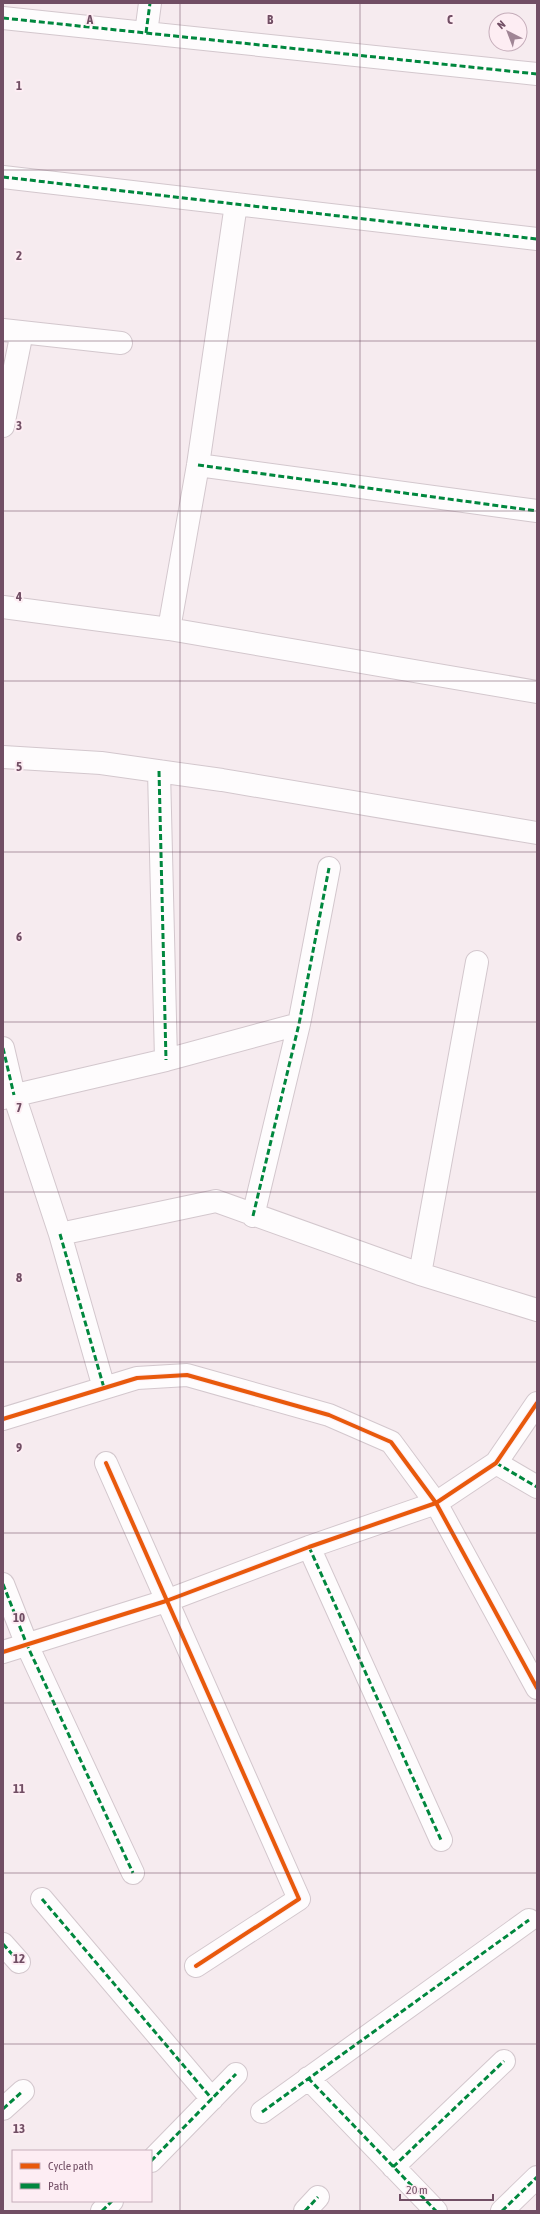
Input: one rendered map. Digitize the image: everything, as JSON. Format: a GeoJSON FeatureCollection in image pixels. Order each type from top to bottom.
{"type":"FeatureCollection","features":[{"type":"Feature","properties":{"kind":"street"},"geometry":{"type":"LineString","coordinates":[[146,33],[150,3]]}},
{"type":"Feature","properties":{"kind":"street"},"geometry":{"type":"LineString","coordinates":[[3,18],[537,74]]}},
{"type":"Feature","properties":{"kind":"street"},"geometry":{"type":"LineString","coordinates":[[3,177],[537,239]]}},
{"type":"Feature","properties":{"kind":"street"},"geometry":{"type":"LineString","coordinates":[[169,630],[198,465],[236,204]]}},
{"type":"Feature","properties":{"kind":"street"},"geometry":{"type":"LineString","coordinates":[[3,426],[13,331],[120,343]]}},
{"type":"Feature","properties":{"kind":"street"},"geometry":{"type":"LineString","coordinates":[[198,465],[537,511]]}},
{"type":"Feature","properties":{"kind":"street"},"geometry":{"type":"LineString","coordinates":[[3,607],[169,630],[537,692]]}},
{"type":"Feature","properties":{"kind":"street"},"geometry":{"type":"LineString","coordinates":[[3,757],[100,763],[159,771],[537,833]]}},
{"type":"Feature","properties":{"kind":"street"},"geometry":{"type":"LineString","coordinates":[[159,771],[166,1060]]}},
{"type":"Feature","properties":{"kind":"street"},"geometry":{"type":"LineString","coordinates":[[253,1216],[299,1024],[328,868]]}},
{"type":"Feature","properties":{"kind":"street"},"geometry":{"type":"LineString","coordinates":[[420,1274],[477,962]]}},
{"type":"Feature","properties":{"kind":"street"},"geometry":{"type":"LineString","coordinates":[[8,1096],[166,1060],[299,1024]]}},
{"type":"Feature","properties":{"kind":"street"},"geometry":{"type":"LineString","coordinates":[[3,1048],[8,1096],[60,1234],[104,1388]]}},
{"type":"Feature","properties":{"kind":"street"},"geometry":{"type":"LineString","coordinates":[[60,1234],[216,1201],[253,1216],[420,1274],[537,1310]]}},
{"type":"Feature","properties":{"kind":"street"},"geometry":{"type":"LineString","coordinates":[[3,1419],[137,1378],[187,1375],[328,1415],[391,1442],[436,1503],[537,1688]]}},
{"type":"Feature","properties":{"kind":"street"},"geometry":{"type":"LineString","coordinates":[[3,1652],[166,1601],[309,1547],[436,1503],[496,1463],[537,1404]]}},
{"type":"Feature","properties":{"kind":"street"},"geometry":{"type":"LineString","coordinates":[[106,1462],[166,1601],[299,1899],[196,1966]]}},
{"type":"Feature","properties":{"kind":"street"},"geometry":{"type":"LineString","coordinates":[[496,1463],[537,1487]]}},
{"type":"Feature","properties":{"kind":"street"},"geometry":{"type":"LineString","coordinates":[[309,1547],[441,1840]]}},
{"type":"Feature","properties":{"kind":"street"},"geometry":{"type":"LineString","coordinates":[[3,1584],[27,1645],[133,1873]]}},
{"type":"Feature","properties":{"kind":"street"},"geometry":{"type":"LineString","coordinates":[[42,1898],[212,2099]]}},
{"type":"Feature","properties":{"kind":"street"},"geometry":{"type":"LineString","coordinates":[[262,2112],[529,1920]]}},
{"type":"Feature","properties":{"kind":"street"},"geometry":{"type":"LineString","coordinates":[[3,1944],[19,1962]]}},
{"type":"Feature","properties":{"kind":"street"},"geometry":{"type":"LineString","coordinates":[[394,2167],[504,2061]]}},
{"type":"Feature","properties":{"kind":"street"},"geometry":{"type":"LineString","coordinates":[[152,2160],[236,2074]]}},
{"type":"Feature","properties":{"kind":"street"},"geometry":{"type":"LineString","coordinates":[[308,2078],[436,2211]]}},
{"type":"Feature","properties":{"kind":"street"},"geometry":{"type":"LineString","coordinates":[[3,2109],[23,2091]]}},
{"type":"Feature","properties":{"kind":"street"},"geometry":{"type":"LineString","coordinates":[[502,2211],[537,2177]]}},
{"type":"Feature","properties":{"kind":"street"},"geometry":{"type":"LineString","coordinates":[[102,2211],[111,2202]]}},
{"type":"Feature","properties":{"kind":"marked path"},"geometry":{"type":"LineString","coordinates":[[146,33],[150,3]]}},
{"type":"Feature","properties":{"kind":"marked path"},"geometry":{"type":"LineString","coordinates":[[3,18],[537,74]]}},
{"type":"Feature","properties":{"kind":"marked path"},"geometry":{"type":"LineString","coordinates":[[3,177],[537,239]]}},
{"type":"Feature","properties":{"kind":"marked path"},"geometry":{"type":"LineString","coordinates":[[198,465],[537,511]]}},
{"type":"Feature","properties":{"kind":"marked path"},"geometry":{"type":"LineString","coordinates":[[159,771],[166,1060]]}},
{"type":"Feature","properties":{"kind":"marked path"},"geometry":{"type":"LineString","coordinates":[[253,1216],[299,1024],[329,868]]}},
{"type":"Feature","properties":{"kind":"marked path"},"geometry":{"type":"LineString","coordinates":[[3,1048],[14,1095]]}},
{"type":"Feature","properties":{"kind":"marked path"},"geometry":{"type":"LineString","coordinates":[[60,1234],[104,1388]]}},
{"type":"Feature","properties":{"kind":"marked path"},"geometry":{"type":"LineString","coordinates":[[496,1463],[537,1487]]}},
{"type":"Feature","properties":{"kind":"marked path"},"geometry":{"type":"LineString","coordinates":[[309,1547],[441,1840]]}},
{"type":"Feature","properties":{"kind":"marked path"},"geometry":{"type":"LineString","coordinates":[[3,1584],[27,1645],[133,1873]]}},
{"type":"Feature","properties":{"kind":"marked path"},"geometry":{"type":"LineString","coordinates":[[42,1899],[212,2099]]}},
{"type":"Feature","properties":{"kind":"marked path"},"geometry":{"type":"LineString","coordinates":[[262,2112],[529,1920]]}},
{"type":"Feature","properties":{"kind":"marked path"},"geometry":{"type":"LineString","coordinates":[[3,1944],[19,1962]]}},
{"type":"Feature","properties":{"kind":"marked path"},"geometry":{"type":"LineString","coordinates":[[393,2167],[504,2061]]}},
{"type":"Feature","properties":{"kind":"marked path"},"geometry":{"type":"LineString","coordinates":[[152,2160],[236,2074]]}},
{"type":"Feature","properties":{"kind":"marked path"},"geometry":{"type":"LineString","coordinates":[[308,2078],[436,2211]]}},
{"type":"Feature","properties":{"kind":"marked path"},"geometry":{"type":"LineString","coordinates":[[3,2109],[23,2091]]}},
{"type":"Feature","properties":{"kind":"marked path"},"geometry":{"type":"LineString","coordinates":[[502,2211],[537,2177]]}},
{"type":"Feature","properties":{"kind":"marked path"},"geometry":{"type":"LineString","coordinates":[[305,2211],[318,2197]]}},
{"type":"Feature","properties":{"kind":"marked path"},"geometry":{"type":"LineString","coordinates":[[102,2211],[111,2202]]}},
{"type":"Feature","properties":{"kind":"cycle path"},"geometry":{"type":"LineString","coordinates":[[3,1419],[137,1378],[187,1375],[329,1415],[391,1442],[436,1503],[537,1688]]}},
{"type":"Feature","properties":{"kind":"cycle path"},"geometry":{"type":"LineString","coordinates":[[3,1652],[166,1601],[309,1547],[436,1503],[496,1463],[537,1403]]}},
{"type":"Feature","properties":{"kind":"cycle path"},"geometry":{"type":"LineString","coordinates":[[106,1463],[299,1899],[196,1966]]}}]}
